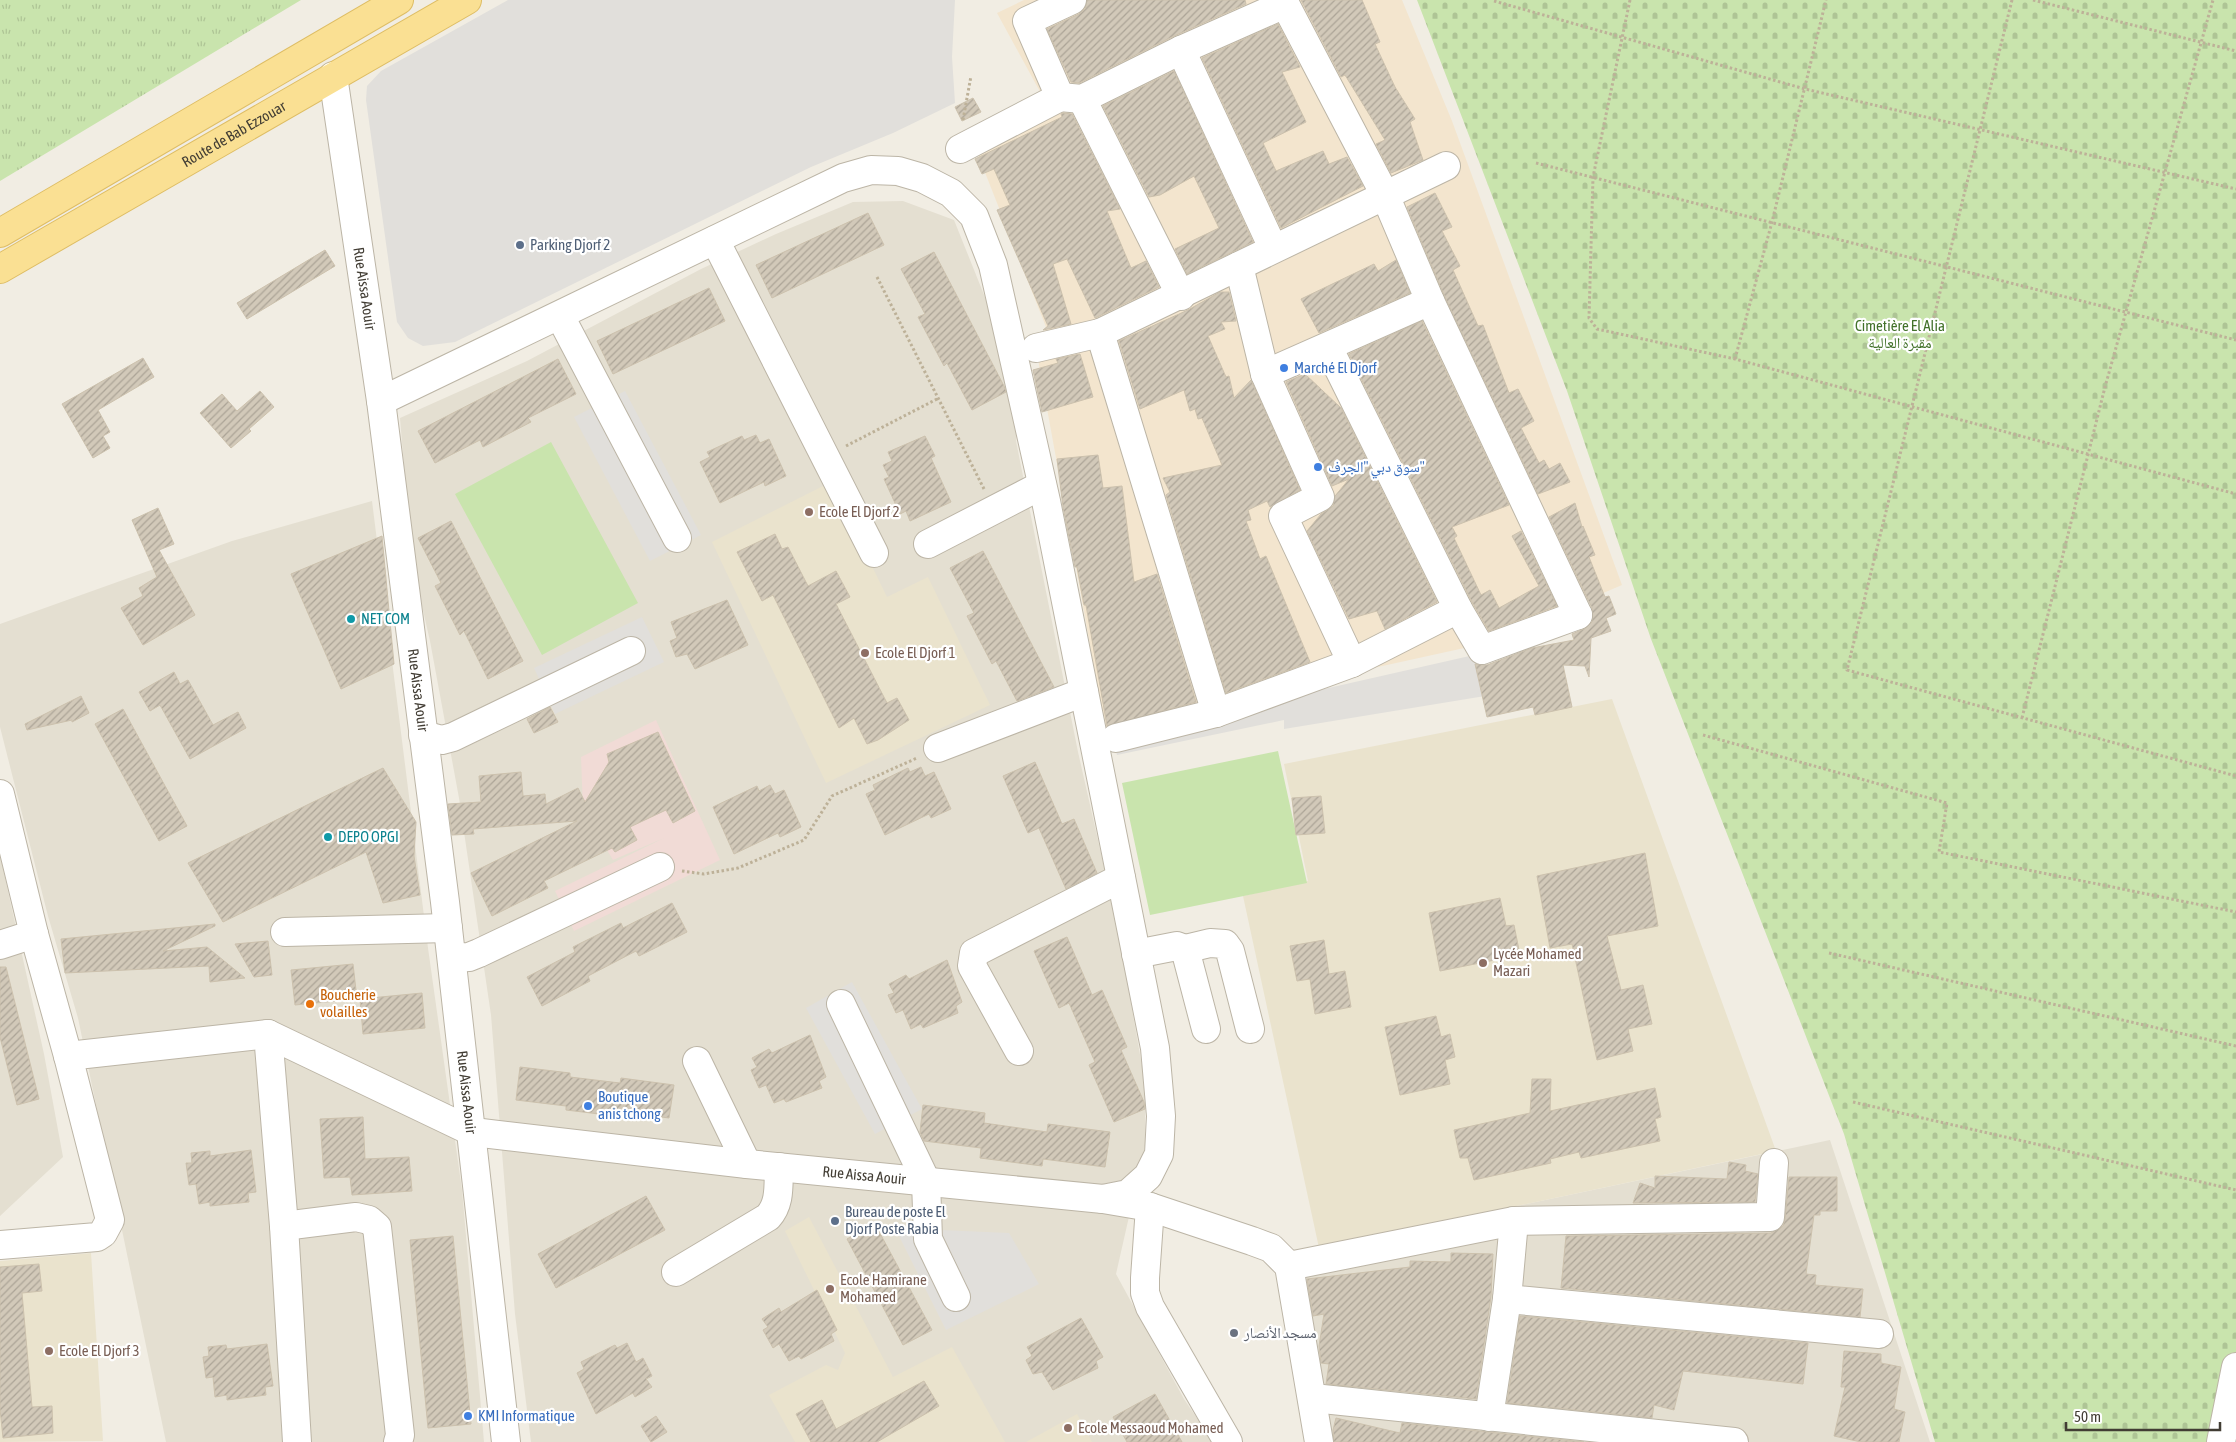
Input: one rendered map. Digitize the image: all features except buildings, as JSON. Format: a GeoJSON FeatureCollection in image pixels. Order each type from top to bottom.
{"type":"FeatureCollection","features":[{"type":"Feature","properties":{"kind":"main road"},"geometry":{"type":"LineString","coordinates":[[0,233],[398,0]]}},
{"type":"Feature","properties":{"kind":"main road","name":"Route de Bab Ezzouar"},"geometry":{"type":"LineString","coordinates":[[0,269],[467,0]]}},
{"type":"Feature","properties":{"kind":"street"},"geometry":{"type":"LineString","coordinates":[[1072,0],[1027,20],[1181,296]]}},
{"type":"Feature","properties":{"kind":"street"},"geometry":{"type":"LineString","coordinates":[[960,149],[1284,2],[1385,195],[1430,301],[1575,614],[1482,650],[1458,609],[1328,347]]}},
{"type":"Feature","properties":{"kind":"street"},"geometry":{"type":"LineString","coordinates":[[1181,50],[1273,248]]}},
{"type":"Feature","properties":{"kind":"street","name":"Rue Aissa Aouir"},"geometry":{"type":"LineString","coordinates":[[333,76],[382,401],[473,1132],[747,1164],[1103,1199],[1150,1207],[1271,1248],[1289,1266]]}},
{"type":"Feature","properties":{"kind":"street"},"geometry":{"type":"LineString","coordinates":[[1036,348],[1100,333],[1181,296],[1273,248],[1446,166]]}},
{"type":"Feature","properties":{"kind":"street"},"geometry":{"type":"LineString","coordinates":[[382,401],[843,178],[871,170],[898,171],[922,178],[951,193],[974,216],[993,265],[1042,485],[1155,1048],[1161,1116],[1160,1154],[1148,1176],[1128,1194],[1103,1199]]}},
{"type":"Feature","properties":{"kind":"street"},"geometry":{"type":"LineString","coordinates":[[715,240],[874,553]]}},
{"type":"Feature","properties":{"kind":"street"},"geometry":{"type":"LineString","coordinates":[[1239,266],[1265,374],[1320,497],[1283,516],[1352,662]]}},
{"type":"Feature","properties":{"kind":"street"},"geometry":{"type":"LineString","coordinates":[[1265,374],[1430,301]]}},
{"type":"Feature","properties":{"kind":"street"},"geometry":{"type":"LineString","coordinates":[[560,316],[676,538]]}},
{"type":"Feature","properties":{"kind":"street"},"geometry":{"type":"LineString","coordinates":[[1100,333],[1216,713]]}},
{"type":"Feature","properties":{"kind":"street"},"geometry":{"type":"LineString","coordinates":[[928,544],[1042,485]]}},
{"type":"Feature","properties":{"kind":"street"},"geometry":{"type":"LineString","coordinates":[[1116,738],[1216,713],[1352,662],[1458,609]]}},
{"type":"Feature","properties":{"kind":"street"},"geometry":{"type":"LineString","coordinates":[[423,736],[442,740],[454,737],[631,651]]}},
{"type":"Feature","properties":{"kind":"street"},"geometry":{"type":"LineString","coordinates":[[938,748],[1084,692]]}},
{"type":"Feature","properties":{"kind":"street"},"geometry":{"type":"LineString","coordinates":[[0,794],[34,934],[109,1214],[108,1227],[97,1236],[0,1245]]}},
{"type":"Feature","properties":{"kind":"street"},"geometry":{"type":"LineString","coordinates":[[452,958],[469,957],[479,953],[660,867]]}},
{"type":"Feature","properties":{"kind":"street"},"geometry":{"type":"LineString","coordinates":[[1019,1051],[972,966],[974,953],[1121,878]]}},
{"type":"Feature","properties":{"kind":"street"},"geometry":{"type":"LineString","coordinates":[[284,932],[448,928]]}},
{"type":"Feature","properties":{"kind":"street"},"geometry":{"type":"LineString","coordinates":[[0,945],[34,934]]}},
{"type":"Feature","properties":{"kind":"street"},"geometry":{"type":"LineString","coordinates":[[1136,954],[1177,946],[1185,949],[1210,943],[1225,944],[1230,951],[1250,1029]]}},
{"type":"Feature","properties":{"kind":"street"},"geometry":{"type":"LineString","coordinates":[[1185,949],[1206,1029]]}},
{"type":"Feature","properties":{"kind":"street"},"geometry":{"type":"LineString","coordinates":[[841,1004],[926,1181],[928,1239],[956,1297]]}},
{"type":"Feature","properties":{"kind":"street"},"geometry":{"type":"LineString","coordinates":[[68,1056],[268,1034],[473,1132],[506,1442]]}},
{"type":"Feature","properties":{"kind":"street"},"geometry":{"type":"LineString","coordinates":[[268,1034],[284,1226],[297,1442]]}},
{"type":"Feature","properties":{"kind":"street"},"geometry":{"type":"LineString","coordinates":[[697,1061],[747,1164]]}},
{"type":"Feature","properties":{"kind":"street"},"geometry":{"type":"LineString","coordinates":[[1319,1442],[1289,1266],[1514,1221],[1770,1217],[1774,1163]]}},
{"type":"Feature","properties":{"kind":"street"},"geometry":{"type":"LineString","coordinates":[[676,1272],[768,1217],[775,1210],[778,1200],[779,1167]]}},
{"type":"Feature","properties":{"kind":"street"},"geometry":{"type":"LineString","coordinates":[[1150,1207],[1145,1293],[1150,1307],[1228,1442]]}},
{"type":"Feature","properties":{"kind":"street"},"geometry":{"type":"LineString","coordinates":[[284,1226],[356,1217],[369,1220],[377,1227],[400,1435],[398,1442]]}},
{"type":"Feature","properties":{"kind":"street"},"geometry":{"type":"LineString","coordinates":[[1489,1417],[1507,1300],[1514,1221]]}},
{"type":"Feature","properties":{"kind":"street"},"geometry":{"type":"LineString","coordinates":[[1507,1300],[1878,1334]]}},
{"type":"Feature","properties":{"kind":"street"},"geometry":{"type":"LineString","coordinates":[[2221,1442],[2236,1367]]}},
{"type":"Feature","properties":{"kind":"street"},"geometry":{"type":"LineString","coordinates":[[1313,1398],[1734,1442]]}},
{"type":"Feature","properties":{"kind":"path"},"geometry":{"type":"LineString","coordinates":[[1630,0],[1592,177],[1589,318],[1597,329],[1736,359],[2236,494]]}},
{"type":"Feature","properties":{"kind":"path"},"geometry":{"type":"LineString","coordinates":[[1736,359],[1772,222],[1826,0]]}},
{"type":"Feature","properties":{"kind":"path"},"geometry":{"type":"LineString","coordinates":[[2012,0],[1847,670],[2236,776]]}},
{"type":"Feature","properties":{"kind":"path"},"geometry":{"type":"LineString","coordinates":[[2033,0],[2236,51]]}},
{"type":"Feature","properties":{"kind":"path"},"geometry":{"type":"LineString","coordinates":[[2022,718],[2089,454],[2213,0]]}},
{"type":"Feature","properties":{"kind":"path"},"geometry":{"type":"LineString","coordinates":[[1494,2],[1805,89],[2166,172],[2236,190]]}},
{"type":"Feature","properties":{"kind":"path"},"geometry":{"type":"LineString","coordinates":[[1536,162],[2236,340]]}},
{"type":"Feature","properties":{"kind":"path"},"geometry":{"type":"LineString","coordinates":[[877,277],[994,509]]}},
{"type":"Feature","properties":{"kind":"path"},"geometry":{"type":"LineString","coordinates":[[825,457],[939,398]]}},
{"type":"Feature","properties":{"kind":"path"},"geometry":{"type":"LineString","coordinates":[[1703,735],[1947,803],[1939,852],[2236,912]]}},
{"type":"Feature","properties":{"kind":"path"},"geometry":{"type":"LineString","coordinates":[[660,867],[704,874],[738,868],[804,840],[832,796],[938,748]]}},
{"type":"Feature","properties":{"kind":"path"},"geometry":{"type":"LineString","coordinates":[[1829,953],[2236,1046]]}},
{"type":"Feature","properties":{"kind":"path"},"geometry":{"type":"LineString","coordinates":[[1853,1102],[2236,1190]]}},
{"type":"Feature","properties":{"kind":"shaded area","name":"Parking Djorf 2"},"geometry":{"type":"Polygon","coordinates":[[[508,0],[955,0],[952,57],[955,103],[893,133],[811,167],[455,342],[423,346],[408,338],[397,322],[366,100],[367,86],[381,71],[508,0]]]}},
{"type":"Feature","properties":{"kind":"shaded area","name":"سوق دبي \"الجرف\""},"geometry":{"type":"Polygon","coordinates":[[[1024,0],[1402,0],[1452,121],[1622,585],[1487,643],[1105,727],[1036,348],[1046,327],[971,137],[1044,99],[997,13],[1024,0]]]}},
{"type":"Feature","properties":{"kind":"shaded area"},"geometry":{"type":"Polygon","coordinates":[[[903,201],[954,220],[1019,382],[1016,441],[1078,752],[1117,924],[1145,1083],[1145,1146],[1116,1274],[1184,1399],[1213,1442],[531,1442],[515,1314],[491,1015],[459,798],[430,641],[412,562],[400,418],[527,361],[701,269],[776,234],[853,202],[903,201]]]}},
{"type":"Feature","properties":{"kind":"shaded area"},"geometry":{"type":"Polygon","coordinates":[[[625,391],[701,535],[650,561],[574,417],[625,391]]]}},
{"type":"Feature","properties":{"kind":"shaded area","name":"Ecole El Djorf 1"},"geometry":{"type":"Polygon","coordinates":[[[831,482],[887,597],[928,577],[990,705],[826,783],[712,542],[831,482]]]}},
{"type":"Feature","properties":{"kind":"shaded area"},"geometry":{"type":"Polygon","coordinates":[[[372,501],[428,948],[462,1190],[484,1442],[166,1442],[78,1018],[48,916],[0,727],[0,624],[232,541],[372,501]]]}},
{"type":"Feature","properties":{"kind":"shaded area"},"geometry":{"type":"Polygon","coordinates":[[[642,617],[664,662],[555,714],[534,668],[642,617]]]}},
{"type":"Feature","properties":{"kind":"shaded area"},"geometry":{"type":"Polygon","coordinates":[[[1474,655],[1485,696],[1284,729],[1284,720],[1117,755],[1112,737],[1474,655]]]}},
{"type":"Feature","properties":{"kind":"shaded area","name":"Lycée Mohamed Mazari"},"geometry":{"type":"Polygon","coordinates":[[[1612,699],[1776,1151],[1319,1248],[1243,896],[1308,881],[1284,764],[1612,699]]]}},
{"type":"Feature","properties":{"kind":"shaded area"},"geometry":{"type":"Polygon","coordinates":[[[656,720],[720,860],[574,931],[555,891],[664,838],[613,860],[583,810],[581,757],[656,720]]]}},
{"type":"Feature","properties":{"kind":"shaded area"},"geometry":{"type":"Polygon","coordinates":[[[0,855],[44,1054],[63,1157],[0,1216],[0,855]]]}},
{"type":"Feature","properties":{"kind":"shaded area"},"geometry":{"type":"Polygon","coordinates":[[[852,982],[922,1109],[875,1134],[806,1008],[852,982]]]}},
{"type":"Feature","properties":{"kind":"shaded area"},"geometry":{"type":"Polygon","coordinates":[[[1830,1140],[1930,1442],[1325,1442],[1293,1253],[1830,1140]]]}},
{"type":"Feature","properties":{"kind":"shaded area","name":"Ecole Hamirane Mohamed"},"geometry":{"type":"Polygon","coordinates":[[[809,1217],[893,1377],[952,1347],[1005,1442],[795,1442],[769,1395],[826,1365],[838,1370],[845,1353],[785,1231],[809,1217]]]}},
{"type":"Feature","properties":{"kind":"shaded area"},"geometry":{"type":"Polygon","coordinates":[[[895,1228],[1009,1233],[1039,1284],[946,1330],[895,1228]]]}},
{"type":"Feature","properties":{"kind":"shaded area","name":"Ecole El Djorf 3"},"geometry":{"type":"Polygon","coordinates":[[[91,1253],[103,1441],[0,1442],[0,1261],[91,1253]]]}},
{"type":"Feature","properties":{"kind":"shaded area","name":"Ecole Messaoud Mohamed"},"geometry":{"type":"Polygon","coordinates":[[[1077,1414],[1092,1442],[1026,1442],[1077,1414]]]}},
{"type":"Feature","properties":{"kind":"green space"},"geometry":{"type":"Polygon","coordinates":[[[0,0],[301,0],[0,181],[0,0]]]}},
{"type":"Feature","properties":{"kind":"green space","name":"Cimetière El Alia مقبرة العالية"},"geometry":{"type":"Polygon","coordinates":[[[1417,0],[2236,0],[2236,1442],[1935,1442],[1844,1134],[1651,639],[1567,391],[1417,0]]]}},
{"type":"Feature","properties":{"kind":"green space"},"geometry":{"type":"Polygon","coordinates":[[[551,442],[638,603],[542,655],[455,494],[551,442]]]}},
{"type":"Feature","properties":{"kind":"green space"},"geometry":{"type":"Polygon","coordinates":[[[1278,751],[1307,883],[1150,915],[1122,783],[1278,751]]]}},
{"type":"Feature","properties":{"kind":"place","name":"Parking Djorf 2"},"geometry":{"type":"Point","coordinates":[520,245]}},
{"type":"Feature","properties":{"kind":"place","name":"Marché El Djorf"},"geometry":{"type":"Point","coordinates":[1284,368]}},
{"type":"Feature","properties":{"kind":"place","name":"سوق دبي \"الجرف\""},"geometry":{"type":"Point","coordinates":[1318,467]}},
{"type":"Feature","properties":{"kind":"place","name":"Ecole El Djorf 2"},"geometry":{"type":"Point","coordinates":[809,512]}},
{"type":"Feature","properties":{"kind":"place","name":"NET COM"},"geometry":{"type":"Point","coordinates":[351,619]}},
{"type":"Feature","properties":{"kind":"place","name":"Ecole El Djorf 1"},"geometry":{"type":"Point","coordinates":[865,653]}},
{"type":"Feature","properties":{"kind":"place","name":"DEPO OPGI"},"geometry":{"type":"Point","coordinates":[328,837]}},
{"type":"Feature","properties":{"kind":"place","name":"Lycée Mohamed Mazari"},"geometry":{"type":"Point","coordinates":[1483,963]}},
{"type":"Feature","properties":{"kind":"place","name":"Boucherie volailles"},"geometry":{"type":"Point","coordinates":[310,1004]}},
{"type":"Feature","properties":{"kind":"place","name":"Boutique anis tchong"},"geometry":{"type":"Point","coordinates":[588,1106]}},
{"type":"Feature","properties":{"kind":"place","name":"Bureau de poste El Djorf Poste Rabia"},"geometry":{"type":"Point","coordinates":[835,1221]}},
{"type":"Feature","properties":{"kind":"place","name":"Ecole Hamirane Mohamed"},"geometry":{"type":"Point","coordinates":[830,1289]}},
{"type":"Feature","properties":{"kind":"place","name":"مسجد الأنصار"},"geometry":{"type":"Point","coordinates":[1234,1333]}},
{"type":"Feature","properties":{"kind":"place","name":"Ecole El Djorf 3"},"geometry":{"type":"Point","coordinates":[49,1351]}},
{"type":"Feature","properties":{"kind":"place","name":"KMI Informatique"},"geometry":{"type":"Point","coordinates":[468,1416]}},
{"type":"Feature","properties":{"kind":"place","name":"Ecole Messaoud Mohamed"},"geometry":{"type":"Point","coordinates":[1068,1428]}}]}
